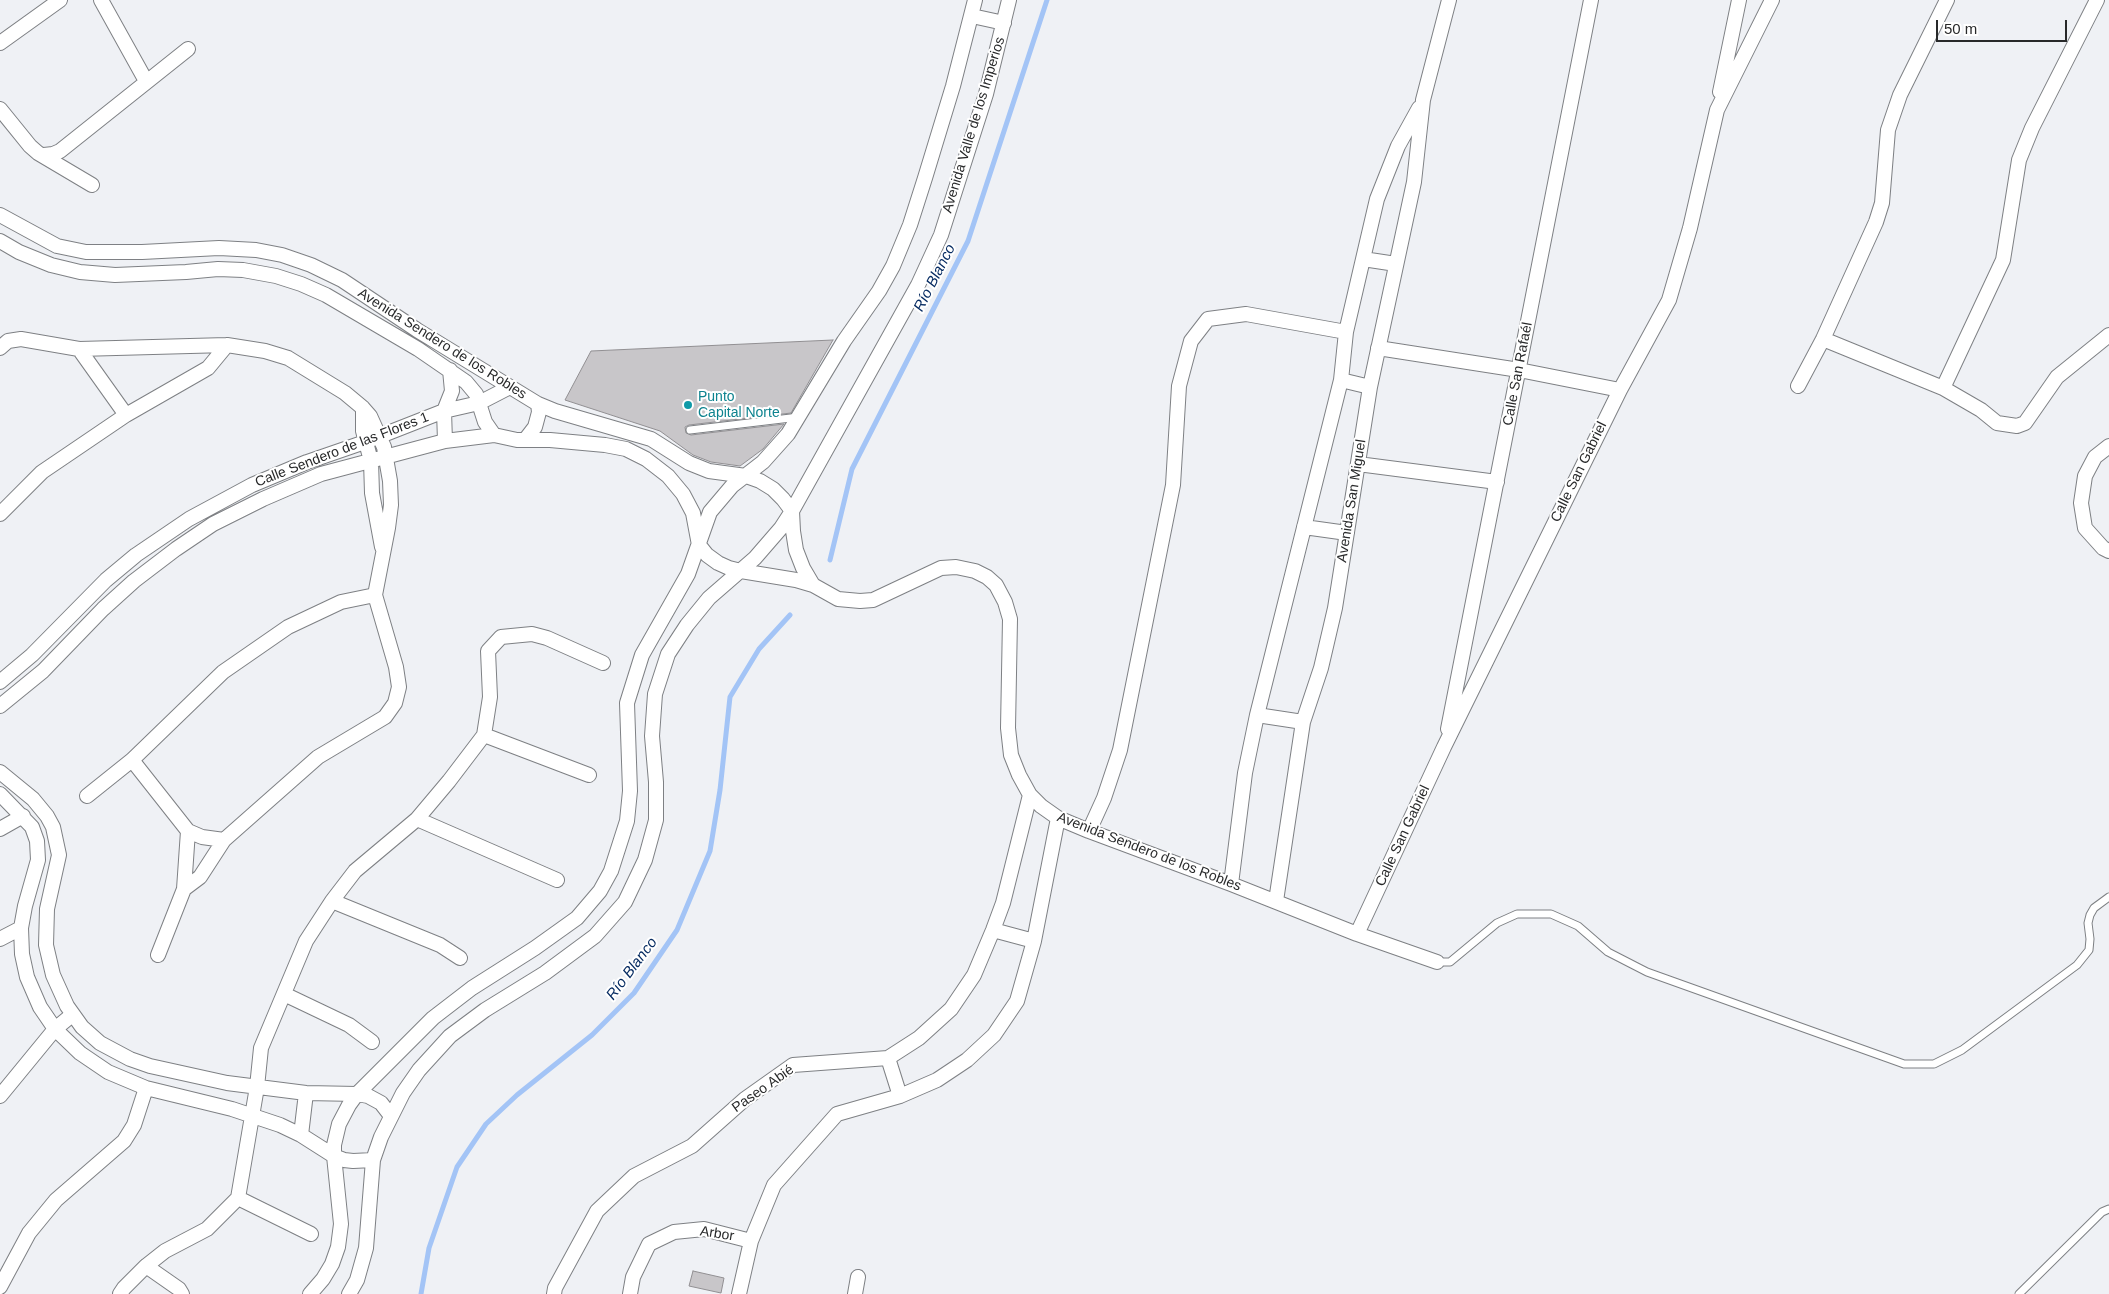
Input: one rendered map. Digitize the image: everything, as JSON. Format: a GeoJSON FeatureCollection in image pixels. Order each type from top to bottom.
{"type":"FeatureCollection","features":[{"type":"Feature","properties":{"kind":"street"},"geometry":{"type":"LineString","coordinates":[[0,43],[60,0]]}},
{"type":"Feature","properties":{"kind":"street"},"geometry":{"type":"LineString","coordinates":[[101,0],[146,81]]}},
{"type":"Feature","properties":{"kind":"street"},"geometry":{"type":"LineString","coordinates":[[310,1294],[323,1279],[332,1264],[338,1247],[341,1224],[334,1144],[339,1124],[357,1094],[433,1018],[472,988],[535,948],[577,918],[600,891],[618,854],[628,821],[630,791],[627,703],[642,655],[658,623],[688,574],[710,512],[732,486],[776,449],[800,417],[844,340],[880,291],[893,266],[910,225],[925,178],[975,0]]}},
{"type":"Feature","properties":{"kind":"street","name":"Avenida Valle de los Imperios"},"geometry":{"type":"LineString","coordinates":[[792,512],[918,285],[941,235],[986,94],[1008,0]]}},
{"type":"Feature","properties":{"kind":"street","name":"Avenida San Miguel"},"geometry":{"type":"LineString","coordinates":[[1276,901],[1303,722],[1322,668],[1335,608],[1370,387],[1414,182],[1423,100],[1449,0]]}},
{"type":"Feature","properties":{"kind":"street","name":"Calle San Rafaél"},"geometry":{"type":"LineString","coordinates":[[1444,747],[1592,0]]}},
{"type":"Feature","properties":{"kind":"street"},"geometry":{"type":"LineString","coordinates":[[1717,110],[1738,0]]}},
{"type":"Feature","properties":{"kind":"street","name":"Calle San Gabriel"},"geometry":{"type":"LineString","coordinates":[[1357,934],[1444,747],[1620,390],[1669,300],[1690,228],[1717,110],[1772,0]]}},
{"type":"Feature","properties":{"kind":"street"},"geometry":{"type":"LineString","coordinates":[[1798,386],[1823,339],[1876,222],[1882,203],[1888,130],[1900,95],[1947,0]]}},
{"type":"Feature","properties":{"kind":"street"},"geometry":{"type":"LineString","coordinates":[[1943,388],[2002,260],[2019,160],[2032,128],[2097,0]]}},
{"type":"Feature","properties":{"kind":"street"},"geometry":{"type":"LineString","coordinates":[[972,16],[1004,23]]}},
{"type":"Feature","properties":{"kind":"street"},"geometry":{"type":"LineString","coordinates":[[44,155],[60,151],[188,49]]}},
{"type":"Feature","properties":{"kind":"street","name":"Avenida San Miguel"},"geometry":{"type":"LineString","coordinates":[[1231,884],[1245,773],[1257,715],[1341,380],[1346,332],[1377,199],[1398,146],[1423,100]]}},
{"type":"Feature","properties":{"kind":"street"},"geometry":{"type":"LineString","coordinates":[[0,109],[30,146],[92,184]]}},
{"type":"Feature","properties":{"kind":"street","name":"Avenida Sendero de los Robles"},"geometry":{"type":"LineString","coordinates":[[0,215],[57,246],[86,252],[142,252],[219,248],[256,250],[282,255],[311,265],[342,280],[538,404],[555,411],[651,439],[700,468],[746,476],[773,488],[784,499],[792,512],[796,550],[803,568],[814,585]]}},
{"type":"Feature","properties":{"kind":"street","name":"Avenida Sendero de los Robles"},"geometry":{"type":"LineString","coordinates":[[0,241],[19,252],[43,262],[80,272],[115,275],[218,269],[243,270],[276,276],[301,284],[326,295],[450,370],[473,388],[485,422],[494,435]]}},
{"type":"Feature","properties":{"kind":"street"},"geometry":{"type":"LineString","coordinates":[[1363,259],[1396,264]]}},
{"type":"Feature","properties":{"kind":"street"},"geometry":{"type":"LineString","coordinates":[[1089,832],[1104,798],[1120,750],[1173,485],[1179,386],[1191,341],[1208,319],[1246,314],[1346,332]]}},
{"type":"Feature","properties":{"kind":"street"},"geometry":{"type":"LineString","coordinates":[[1823,339],[1943,388],[1980,410],[1997,423],[2017,426],[2025,423],[2057,376],[2109,336]]}},
{"type":"Feature","properties":{"kind":"street"},"geometry":{"type":"LineString","coordinates":[[0,348],[8,341],[21,338],[79,349],[227,345],[265,351],[288,358],[327,381],[363,408],[380,436],[390,481],[391,505],[375,595],[396,667],[399,687],[395,703],[385,717],[318,757],[224,840],[200,877],[184,889]]}},
{"type":"Feature","properties":{"kind":"street"},"geometry":{"type":"LineString","coordinates":[[0,514],[42,472],[126,415],[208,368],[227,345]]}},
{"type":"Feature","properties":{"kind":"street"},"geometry":{"type":"LineString","coordinates":[[1378,348],[1519,370],[1620,390]]}},
{"type":"Feature","properties":{"kind":"street"},"geometry":{"type":"LineString","coordinates":[[79,349],[126,415]]}},
{"type":"Feature","properties":{"kind":"street"},"geometry":{"type":"LineString","coordinates":[[445,441],[444,411],[452,391],[450,370]]}},
{"type":"Feature","properties":{"kind":"street"},"geometry":{"type":"LineString","coordinates":[[1341,380],[1370,387]]}},
{"type":"Feature","properties":{"kind":"street","name":"Calle Sendero de las Flores 1"},"geometry":{"type":"LineString","coordinates":[[0,682],[32,655],[106,580],[136,555],[190,519],[252,485],[307,462],[444,411],[479,403],[510,387]]}},
{"type":"Feature","properties":{"kind":"street"},"geometry":{"type":"LineString","coordinates":[[525,440],[535,427],[539,412],[538,404]]}},
{"type":"Feature","properties":{"kind":"street"},"geometry":{"type":"LineString","coordinates":[[363,408],[365,442],[371,461],[376,522],[383,552]]}},
{"type":"Feature","properties":{"kind":"street"},"geometry":{"type":"LineString","coordinates":[[494,435],[525,440],[605,444],[626,449],[646,459],[668,476],[683,494],[693,512],[699,545]]}},
{"type":"Feature","properties":{"kind":"street","name":"Calle Sendero de las Flores 1"},"geometry":{"type":"LineString","coordinates":[[0,706],[43,670],[103,609],[134,581],[212,524],[321,474],[445,441],[494,435]]}},
{"type":"Feature","properties":{"kind":"street"},"geometry":{"type":"LineString","coordinates":[[2109,446],[2095,457],[2088,470],[2081,503],[2085,528],[2103,548],[2109,551]]}},
{"type":"Feature","properties":{"kind":"street"},"geometry":{"type":"LineString","coordinates":[[1358,464],[1496,482]]}},
{"type":"Feature","properties":{"kind":"street"},"geometry":{"type":"LineString","coordinates":[[349,1294],[357,1280],[366,1248],[373,1160],[391,1116],[403,1093],[419,1070],[450,1036],[485,1010],[545,973],[595,936],[625,902],[645,860],[656,820],[656,782],[652,736],[655,694],[668,654],[687,625],[709,598],[741,572],[769,544],[792,512]]}},
{"type":"Feature","properties":{"kind":"street"},"geometry":{"type":"LineString","coordinates":[[1304,527],[1347,533]]}},
{"type":"Feature","properties":{"kind":"street","name":"Avenida Sendero de los Robles"},"geometry":{"type":"LineString","coordinates":[[699,545],[707,555],[718,563],[741,572],[778,576],[814,585],[838,599],[873,600],[941,568],[956,567],[975,571],[988,577],[996,585],[1005,602],[1010,619],[1008,728],[1012,755],[1019,775],[1030,795],[1041,806],[1058,818],[1089,832],[1276,901],[1357,934],[1437,962]]}},
{"type":"Feature","properties":{"kind":"street"},"geometry":{"type":"LineString","coordinates":[[88,796],[132,760],[223,672],[288,627],[341,602],[375,595]]}},
{"type":"Feature","properties":{"kind":"street"},"geometry":{"type":"LineString","coordinates":[[120,1294],[146,1266],[165,1251],[206,1229],[238,1198],[257,1087],[261,1048],[306,941],[332,901],[355,871],[416,819],[449,781],[484,735],[490,697],[488,651],[501,637],[532,634],[547,638],[603,663]]}},
{"type":"Feature","properties":{"kind":"street"},"geometry":{"type":"LineString","coordinates":[[1257,715],[1303,722]]}},
{"type":"Feature","properties":{"kind":"street"},"geometry":{"type":"LineString","coordinates":[[484,735],[589,775]]}},
{"type":"Feature","properties":{"kind":"street"},"geometry":{"type":"LineString","coordinates":[[132,760],[188,831],[202,837],[224,840]]}},
{"type":"Feature","properties":{"kind":"street"},"geometry":{"type":"LineString","coordinates":[[0,772],[33,799],[53,826],[59,855],[47,908],[46,945],[53,975],[72,1015],[100,1043],[130,1059],[227,1084],[306,1093],[368,1096],[381,1103],[391,1116]]}},
{"type":"Feature","properties":{"kind":"street"},"geometry":{"type":"LineString","coordinates":[[0,794],[32,827],[39,850],[37,868],[25,906],[21,928],[22,954],[27,977],[40,1007],[55,1029],[80,1053],[108,1072],[146,1088],[252,1115],[301,1135],[334,1156],[353,1161],[373,1160]]}},
{"type":"Feature","properties":{"kind":"street","name":"Paseo Abié"},"geometry":{"type":"LineString","coordinates":[[554,1294],[555,1288],[597,1211],[634,1176],[692,1146],[745,1099],[793,1065],[888,1058],[919,1038],[951,1009],[974,975],[1003,903],[1030,795]]}},
{"type":"Feature","properties":{"kind":"street"},"geometry":{"type":"LineString","coordinates":[[0,829],[23,816]]}},
{"type":"Feature","properties":{"kind":"street"},"geometry":{"type":"LineString","coordinates":[[739,1294],[751,1241],[774,1185],[837,1114],[900,1096],[937,1080],[967,1060],[994,1035],[1017,1001],[1034,941],[1058,818]]}},
{"type":"Feature","properties":{"kind":"street"},"geometry":{"type":"LineString","coordinates":[[416,819],[557,880]]}},
{"type":"Feature","properties":{"kind":"street"},"geometry":{"type":"LineString","coordinates":[[158,955],[184,889],[188,831]]}},
{"type":"Feature","properties":{"kind":"street"},"geometry":{"type":"LineString","coordinates":[[332,901],[440,945],[460,958]]}},
{"type":"Feature","properties":{"kind":"street"},"geometry":{"type":"LineString","coordinates":[[0,939],[21,928]]}},
{"type":"Feature","properties":{"kind":"street"},"geometry":{"type":"LineString","coordinates":[[993,930],[1034,941]]}},
{"type":"Feature","properties":{"kind":"street"},"geometry":{"type":"LineString","coordinates":[[284,994],[349,1025],[372,1042]]}},
{"type":"Feature","properties":{"kind":"street"},"geometry":{"type":"LineString","coordinates":[[0,1096],[55,1029],[72,1015]]}},
{"type":"Feature","properties":{"kind":"street"},"geometry":{"type":"LineString","coordinates":[[888,1058],[900,1096]]}},
{"type":"Feature","properties":{"kind":"street"},"geometry":{"type":"LineString","coordinates":[[0,1287],[29,1232],[56,1200],[124,1141],[134,1125],[146,1088]]}},
{"type":"Feature","properties":{"kind":"street"},"geometry":{"type":"LineString","coordinates":[[301,1135],[306,1093]]}},
{"type":"Feature","properties":{"kind":"street"},"geometry":{"type":"LineString","coordinates":[[238,1198],[311,1234]]}},
{"type":"Feature","properties":{"kind":"street","name":"Arbor"},"geometry":{"type":"LineString","coordinates":[[630,1294],[633,1276],[649,1244],[674,1232],[704,1230],[751,1241]]}},
{"type":"Feature","properties":{"kind":"street"},"geometry":{"type":"LineString","coordinates":[[146,1266],[179,1289],[182,1294]]}},
{"type":"Feature","properties":{"kind":"street"},"geometry":{"type":"LineString","coordinates":[[855,1294],[858,1277]]}},
{"type":"Feature","properties":{"kind":"lane"},"geometry":{"type":"LineString","coordinates":[[690,430],[800,417]]}},
{"type":"Feature","properties":{"kind":"lane"},"geometry":{"type":"LineString","coordinates":[[1437,962],[1450,962],[1496,924],[1518,914],[1551,914],[1578,926],[1608,952],[1647,972],[1904,1064],[1934,1064],[1962,1050],[2077,965],[2089,950],[2088,923],[2090,915],[2094,908],[2109,897]]}},
{"type":"Feature","properties":{"kind":"lane"},"geometry":{"type":"LineString","coordinates":[[2019,1294],[2102,1212],[2109,1209]]}},
{"type":"Feature","properties":{"kind":"building","name":"Punto Capital Norte"},"geometry":{"type":"Polygon","coordinates":[[[833,340],[791,413],[685,427],[686,433],[691,435],[784,424],[763,449],[740,466],[711,462],[693,455],[660,431],[565,400],[591,351],[833,340]]]}},
{"type":"Feature","properties":{"kind":"building"},"geometry":{"type":"Polygon","coordinates":[[[693,1271],[724,1278],[721,1293],[689,1286],[693,1271]]]}},
{"type":"Feature","properties":{"kind":"waterway","name":"Río Blanco"},"geometry":{"type":"LineString","coordinates":[[830,560],[852,469],[968,241],[1047,0]]}},
{"type":"Feature","properties":{"kind":"waterway","name":"Río Blanco"},"geometry":{"type":"LineString","coordinates":[[421,1294],[429,1248],[457,1167],[486,1124],[517,1095],[592,1035],[634,993],[677,930],[710,851],[720,790],[730,697],[759,649],[790,615]]}},
{"type":"Feature","properties":{"kind":"place","name":"Punto Capital Norte"},"geometry":{"type":"Point","coordinates":[688,405]}}]}
